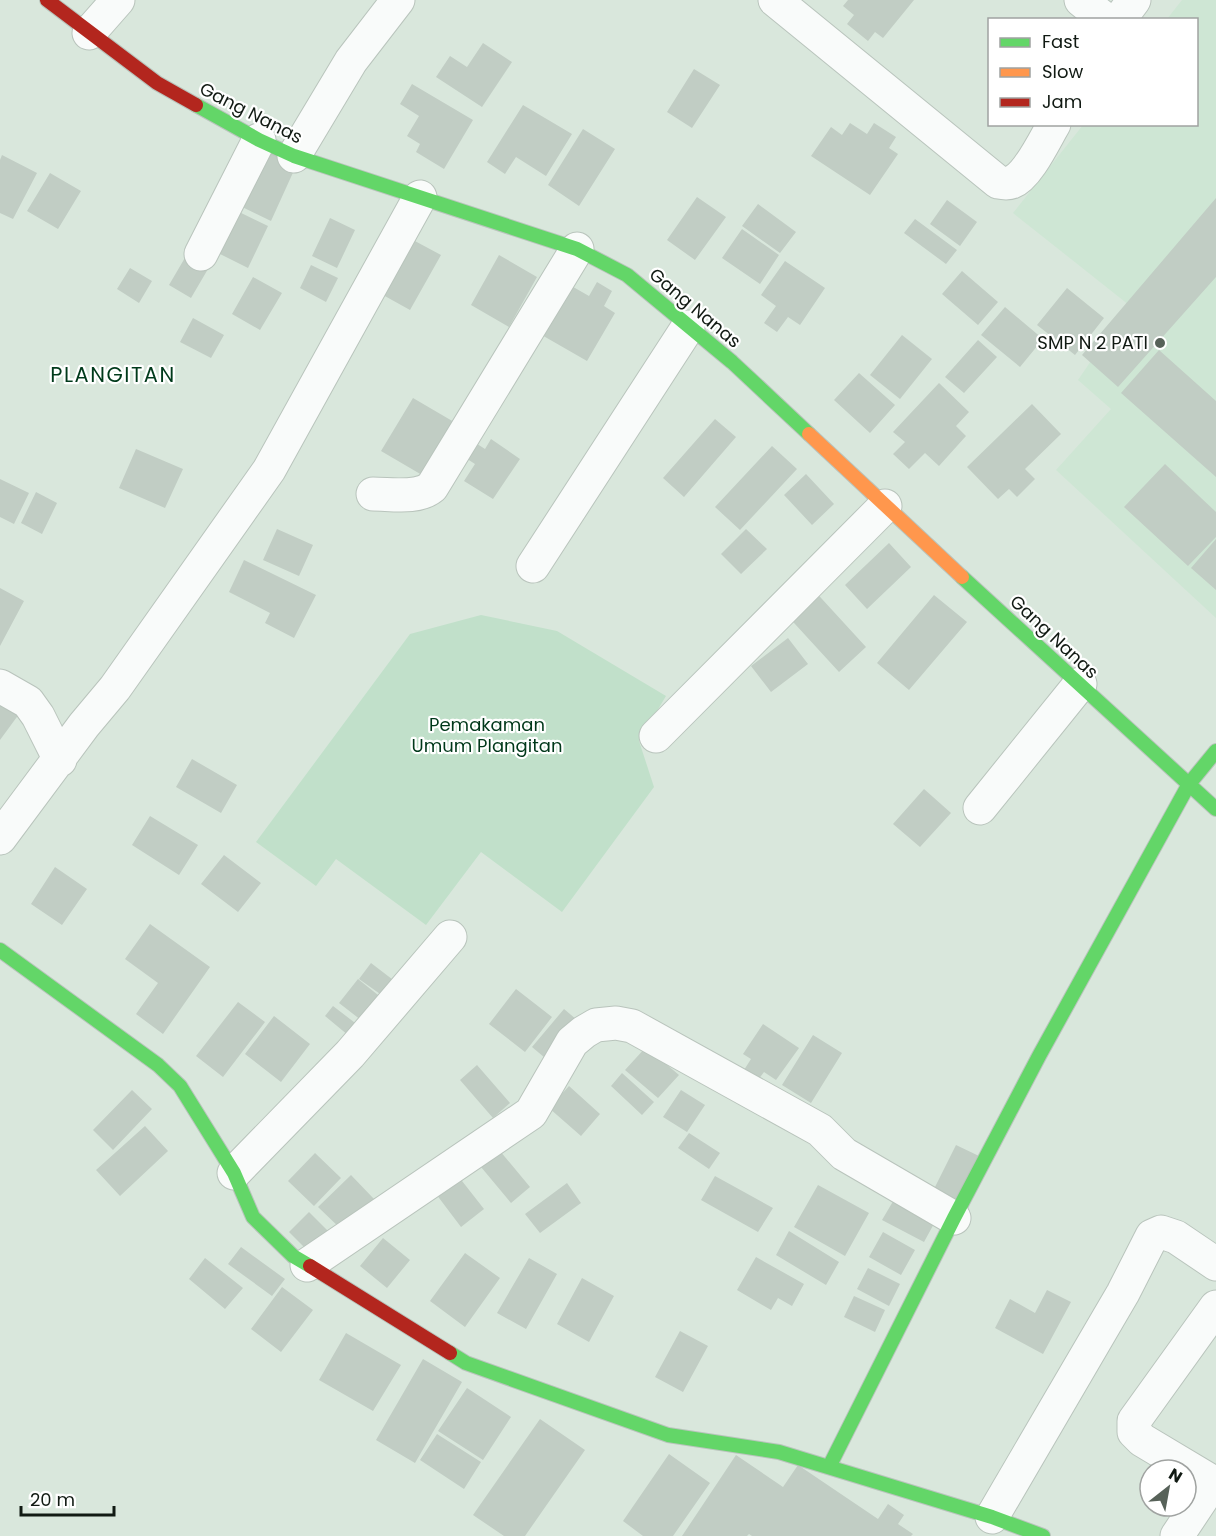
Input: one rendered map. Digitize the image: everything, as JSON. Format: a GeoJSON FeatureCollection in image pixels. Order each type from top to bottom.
{"type":"FeatureCollection","features":[{"type":"Feature","properties":{"kind":"street","name":"Gang Nanas"},"geometry":{"type":"LineString","coordinates":[[46,0],[157,83],[259,140],[294,156],[577,249],[627,275],[732,362],[885,506],[1216,808]]}},
{"type":"Feature","properties":{"kind":"street"},"geometry":{"type":"LineString","coordinates":[[89,33],[118,0]]}},
{"type":"Feature","properties":{"kind":"street"},"geometry":{"type":"LineString","coordinates":[[294,156],[351,61],[398,0]]}},
{"type":"Feature","properties":{"kind":"street"},"geometry":{"type":"LineString","coordinates":[[775,0],[998,182],[1014,182],[1026,169],[1053,126]]}},
{"type":"Feature","properties":{"kind":"street"},"geometry":{"type":"LineString","coordinates":[[1081,0],[1104,18]]}},
{"type":"Feature","properties":{"kind":"street"},"geometry":{"type":"LineString","coordinates":[[1120,18],[1134,0]]}},
{"type":"Feature","properties":{"kind":"street"},"geometry":{"type":"LineString","coordinates":[[201,254],[259,140]]}},
{"type":"Feature","properties":{"kind":"street"},"geometry":{"type":"LineString","coordinates":[[0,838],[84,725],[115,688],[269,470],[420,197]]}},
{"type":"Feature","properties":{"kind":"street"},"geometry":{"type":"LineString","coordinates":[[373,494],[426,493],[432,487],[577,249]]}},
{"type":"Feature","properties":{"kind":"street"},"geometry":{"type":"LineString","coordinates":[[533,566],[688,327]]}},
{"type":"Feature","properties":{"kind":"street"},"geometry":{"type":"LineString","coordinates":[[656,736],[885,506]]}},
{"type":"Feature","properties":{"kind":"street"},"geometry":{"type":"LineString","coordinates":[[980,808],[1080,684]]}},
{"type":"Feature","properties":{"kind":"street"},"geometry":{"type":"LineString","coordinates":[[0,686],[28,702],[38,716],[60,759]]}},
{"type":"Feature","properties":{"kind":"street"},"geometry":{"type":"LineString","coordinates":[[829,1467],[954,1218],[1039,1056],[1190,784],[1216,751]]}},
{"type":"Feature","properties":{"kind":"street"},"geometry":{"type":"LineString","coordinates":[[234,1173],[350,1054],[450,937]]}},
{"type":"Feature","properties":{"kind":"street"},"geometry":{"type":"LineString","coordinates":[[0,950],[158,1065],[180,1086],[234,1173],[253,1217],[293,1256],[466,1363],[668,1435],[779,1452],[992,1517],[1043,1536]]}},
{"type":"Feature","properties":{"kind":"street"},"geometry":{"type":"LineString","coordinates":[[307,1265],[531,1113],[572,1042],[596,1025],[616,1023],[632,1026],[820,1130],[844,1154],[954,1218]]}},
{"type":"Feature","properties":{"kind":"street"},"geometry":{"type":"LineString","coordinates":[[992,1517],[1123,1293],[1152,1236],[1161,1232],[1176,1237],[1216,1264]]}},
{"type":"Feature","properties":{"kind":"street"},"geometry":{"type":"LineString","coordinates":[[1177,1536],[1211,1485],[1209,1480],[1142,1440],[1134,1432],[1134,1421],[1216,1306]]}},
{"type":"Feature","properties":{"kind":"shaded area","name":"SMP N 2 PATI"},"geometry":{"type":"Polygon","coordinates":[[[1182,0],[1216,0],[1216,618],[1056,470],[1111,409],[1078,380],[1129,305],[1013,213],[1082,126],[1198,126],[1198,18],[1168,18],[1182,0]]]}},
{"type":"Feature","properties":{"kind":"green space","name":"Pemakaman Umum Plangitan"},"geometry":{"type":"Polygon","coordinates":[[[481,615],[557,631],[666,696],[639,741],[654,787],[562,912],[481,852],[426,925],[336,859],[316,886],[256,842],[410,634],[481,615]]]}},
{"type":"Feature","properties":{"kind":"building"},"geometry":{"type":"Polygon","coordinates":[[[848,0],[914,0],[883,38],[875,32],[868,41],[847,24],[854,15],[843,6],[848,0]]]}},
{"type":"Feature","properties":{"kind":"building"},"geometry":{"type":"Polygon","coordinates":[[[483,43],[512,62],[482,107],[436,77],[450,56],[467,67],[483,43]]]}},
{"type":"Feature","properties":{"kind":"building"},"geometry":{"type":"Polygon","coordinates":[[[694,69],[720,85],[692,128],[667,112],[694,69]]]}},
{"type":"Feature","properties":{"kind":"building"},"geometry":{"type":"Polygon","coordinates":[[[412,84],[473,120],[444,169],[416,152],[420,144],[407,136],[419,116],[400,104],[412,84]]]}},
{"type":"Feature","properties":{"kind":"building"},"geometry":{"type":"Polygon","coordinates":[[[523,105],[572,134],[546,176],[516,157],[505,174],[487,162],[523,105]]]}},
{"type":"Feature","properties":{"kind":"building"},"geometry":{"type":"Polygon","coordinates":[[[850,123],[867,134],[874,123],[896,137],[889,148],[898,154],[870,195],[811,156],[831,127],[842,135],[850,123]]]}},
{"type":"Feature","properties":{"kind":"building"},"geometry":{"type":"Polygon","coordinates":[[[583,129],[615,149],[579,206],[548,185],[583,129]]]}},
{"type":"Feature","properties":{"kind":"building"},"geometry":{"type":"Polygon","coordinates":[[[262,149],[296,166],[271,221],[236,204],[262,149]]]}},
{"type":"Feature","properties":{"kind":"building"},"geometry":{"type":"Polygon","coordinates":[[[2,155],[37,173],[13,219],[0,213],[0,160],[2,155]]]}},
{"type":"Feature","properties":{"kind":"building"},"geometry":{"type":"Polygon","coordinates":[[[50,173],[81,191],[58,229],[27,211],[50,173]]]}},
{"type":"Feature","properties":{"kind":"building"},"geometry":{"type":"Polygon","coordinates":[[[697,197],[726,217],[695,260],[667,240],[697,197]]]}},
{"type":"Feature","properties":{"kind":"building"},"geometry":{"type":"Polygon","coordinates":[[[1216,198],[1216,277],[1118,387],[1082,355],[1216,198]]]}},
{"type":"Feature","properties":{"kind":"building"},"geometry":{"type":"Polygon","coordinates":[[[947,200],[977,222],[960,246],[930,224],[947,200]]]}},
{"type":"Feature","properties":{"kind":"building"},"geometry":{"type":"Polygon","coordinates":[[[758,204],[796,232],[780,253],[742,226],[758,204]]]}},
{"type":"Feature","properties":{"kind":"building"},"geometry":{"type":"Polygon","coordinates":[[[233,209],[268,226],[248,268],[212,250],[233,209]]]}},
{"type":"Feature","properties":{"kind":"building"},"geometry":{"type":"Polygon","coordinates":[[[330,218],[355,230],[337,268],[312,256],[330,218]]]}},
{"type":"Feature","properties":{"kind":"building"},"geometry":{"type":"Polygon","coordinates":[[[915,219],[957,250],[946,264],[904,233],[915,219]]]}},
{"type":"Feature","properties":{"kind":"building"},"geometry":{"type":"Polygon","coordinates":[[[742,229],[779,255],[760,284],[722,258],[742,229]]]}},
{"type":"Feature","properties":{"kind":"building"},"geometry":{"type":"Polygon","coordinates":[[[413,240],[441,255],[410,310],[383,295],[413,240]]]}},
{"type":"Feature","properties":{"kind":"building"},"geometry":{"type":"Polygon","coordinates":[[[499,255],[537,277],[509,327],[471,305],[499,255]]]}},
{"type":"Feature","properties":{"kind":"building"},"geometry":{"type":"Polygon","coordinates":[[[186,256],[208,269],[191,298],[169,285],[186,256]]]}},
{"type":"Feature","properties":{"kind":"building"},"geometry":{"type":"Polygon","coordinates":[[[785,261],[825,288],[800,325],[788,317],[777,332],[764,323],[776,306],[761,295],[785,261]]]}},
{"type":"Feature","properties":{"kind":"building"},"geometry":{"type":"Polygon","coordinates":[[[311,265],[338,278],[326,302],[300,288],[311,265]]]}},
{"type":"Feature","properties":{"kind":"building"},"geometry":{"type":"Polygon","coordinates":[[[130,268],[152,281],[139,303],[117,289],[130,268]]]}},
{"type":"Feature","properties":{"kind":"building"},"geometry":{"type":"Polygon","coordinates":[[[962,271],[998,302],[978,325],[942,294],[962,271]]]}},
{"type":"Feature","properties":{"kind":"building"},"geometry":{"type":"Polygon","coordinates":[[[253,277],[282,293],[260,330],[232,314],[253,277]]]}},
{"type":"Feature","properties":{"kind":"building"},"geometry":{"type":"Polygon","coordinates":[[[597,282],[612,291],[604,306],[615,313],[587,361],[540,334],[568,284],[589,296],[597,282]]]}},
{"type":"Feature","properties":{"kind":"building"},"geometry":{"type":"Polygon","coordinates":[[[1067,288],[1104,318],[1075,355],[1037,325],[1067,288]]]}},
{"type":"Feature","properties":{"kind":"building"},"geometry":{"type":"Polygon","coordinates":[[[1005,307],[1043,339],[1020,367],[981,335],[1005,307]]]}},
{"type":"Feature","properties":{"kind":"building"},"geometry":{"type":"Polygon","coordinates":[[[193,318],[224,335],[211,358],[180,342],[193,318]]]}},
{"type":"Feature","properties":{"kind":"building"},"geometry":{"type":"Polygon","coordinates":[[[902,335],[932,359],[900,399],[870,375],[902,335]]]}},
{"type":"Feature","properties":{"kind":"building"},"geometry":{"type":"Polygon","coordinates":[[[978,340],[997,357],[964,393],[945,377],[978,340]]]}},
{"type":"Feature","properties":{"kind":"building"},"geometry":{"type":"Polygon","coordinates":[[[1159,350],[1216,401],[1216,477],[1121,393],[1159,350]]]}},
{"type":"Feature","properties":{"kind":"building"},"geometry":{"type":"Polygon","coordinates":[[[859,373],[895,405],[870,433],[834,400],[859,373]]]}},
{"type":"Feature","properties":{"kind":"building"},"geometry":{"type":"Polygon","coordinates":[[[939,383],[969,412],[956,426],[966,436],[939,466],[925,453],[909,469],[893,454],[905,442],[893,432],[939,383]]]}},
{"type":"Feature","properties":{"kind":"building"},"geometry":{"type":"Polygon","coordinates":[[[413,398],[454,422],[422,475],[381,451],[413,398]]]}},
{"type":"Feature","properties":{"kind":"building"},"geometry":{"type":"Polygon","coordinates":[[[1032,404],[1061,434],[1025,469],[1035,479],[1017,497],[1009,489],[998,499],[967,467],[1032,404]]]}},
{"type":"Feature","properties":{"kind":"building"},"geometry":{"type":"Polygon","coordinates":[[[715,419],[736,437],[684,497],[663,478],[715,419]]]}},
{"type":"Feature","properties":{"kind":"building"},"geometry":{"type":"Polygon","coordinates":[[[491,439],[520,459],[493,499],[464,481],[475,464],[461,455],[471,440],[485,449],[491,439]]]}},
{"type":"Feature","properties":{"kind":"building"},"geometry":{"type":"Polygon","coordinates":[[[772,446],[797,469],[740,530],[715,507],[772,446]]]}},
{"type":"Feature","properties":{"kind":"building"},"geometry":{"type":"Polygon","coordinates":[[[136,449],[183,469],[165,508],[119,488],[136,449]]]}},
{"type":"Feature","properties":{"kind":"building"},"geometry":{"type":"Polygon","coordinates":[[[1165,464],[1216,512],[1216,537],[1188,566],[1124,507],[1165,464]]]}},
{"type":"Feature","properties":{"kind":"building"},"geometry":{"type":"Polygon","coordinates":[[[806,474],[834,504],[812,525],[784,495],[806,474]]]}},
{"type":"Feature","properties":{"kind":"building"},"geometry":{"type":"Polygon","coordinates":[[[0,479],[29,493],[14,524],[0,517],[0,479]]]}},
{"type":"Feature","properties":{"kind":"building"},"geometry":{"type":"Polygon","coordinates":[[[36,492],[57,503],[42,534],[21,523],[36,492]]]}},
{"type":"Feature","properties":{"kind":"building"},"geometry":{"type":"Polygon","coordinates":[[[277,529],[313,545],[299,576],[263,560],[277,529]]]}},
{"type":"Feature","properties":{"kind":"building"},"geometry":{"type":"Polygon","coordinates":[[[746,529],[767,549],[741,574],[721,554],[746,529]]]}},
{"type":"Feature","properties":{"kind":"building"},"geometry":{"type":"Polygon","coordinates":[[[1216,539],[1216,590],[1191,568],[1216,539]]]}},
{"type":"Feature","properties":{"kind":"building"},"geometry":{"type":"Polygon","coordinates":[[[889,543],[911,567],[867,609],[845,585],[889,543]]]}},
{"type":"Feature","properties":{"kind":"building"},"geometry":{"type":"Polygon","coordinates":[[[244,560],[316,595],[294,638],[265,623],[270,613],[229,592],[244,560]]]}},
{"type":"Feature","properties":{"kind":"building"},"geometry":{"type":"Polygon","coordinates":[[[811,587],[866,647],[839,672],[784,612],[811,587]]]}},
{"type":"Feature","properties":{"kind":"building"},"geometry":{"type":"Polygon","coordinates":[[[0,588],[24,601],[0,646],[0,588]]]}},
{"type":"Feature","properties":{"kind":"building"},"geometry":{"type":"Polygon","coordinates":[[[934,595],[967,622],[909,690],[877,663],[934,595]]]}},
{"type":"Feature","properties":{"kind":"building"},"geometry":{"type":"Polygon","coordinates":[[[788,638],[808,664],[771,692],[751,666],[788,638]]]}},
{"type":"Feature","properties":{"kind":"building"},"geometry":{"type":"Polygon","coordinates":[[[0,694],[22,710],[0,740],[0,694]]]}},
{"type":"Feature","properties":{"kind":"building"},"geometry":{"type":"Polygon","coordinates":[[[192,759],[237,785],[221,813],[176,787],[192,759]]]}},
{"type":"Feature","properties":{"kind":"building"},"geometry":{"type":"Polygon","coordinates":[[[924,789],[951,813],[920,847],[893,824],[924,789]]]}},
{"type":"Feature","properties":{"kind":"building"},"geometry":{"type":"Polygon","coordinates":[[[150,816],[198,845],[179,875],[132,845],[150,816]]]}},
{"type":"Feature","properties":{"kind":"building"},"geometry":{"type":"Polygon","coordinates":[[[224,855],[261,883],[238,912],[201,884],[224,855]]]}},
{"type":"Feature","properties":{"kind":"building"},"geometry":{"type":"Polygon","coordinates":[[[55,867],[87,889],[62,925],[31,904],[55,867]]]}},
{"type":"Feature","properties":{"kind":"building"},"geometry":{"type":"Polygon","coordinates":[[[150,924],[210,967],[163,1034],[136,1014],[158,983],[125,959],[150,924]]]}},
{"type":"Feature","properties":{"kind":"building"},"geometry":{"type":"Polygon","coordinates":[[[371,963],[401,986],[390,1001],[359,979],[371,963]]]}},
{"type":"Feature","properties":{"kind":"building"},"geometry":{"type":"Polygon","coordinates":[[[358,979],[388,1003],[370,1027],[339,1003],[358,979]]]}},
{"type":"Feature","properties":{"kind":"building"},"geometry":{"type":"Polygon","coordinates":[[[516,989],[552,1017],[525,1052],[489,1024],[516,989]]]}},
{"type":"Feature","properties":{"kind":"building"},"geometry":{"type":"Polygon","coordinates":[[[238,1002],[265,1022],[223,1077],[196,1056],[238,1002]]]}},
{"type":"Feature","properties":{"kind":"building"},"geometry":{"type":"Polygon","coordinates":[[[333,1006],[363,1029],[354,1040],[325,1016],[333,1006]]]}},
{"type":"Feature","properties":{"kind":"building"},"geometry":{"type":"Polygon","coordinates":[[[564,1009],[583,1025],[551,1063],[532,1047],[564,1009]]]}},
{"type":"Feature","properties":{"kind":"building"},"geometry":{"type":"Polygon","coordinates":[[[274,1016],[310,1044],[281,1082],[245,1054],[274,1016]]]}},
{"type":"Feature","properties":{"kind":"building"},"geometry":{"type":"Polygon","coordinates":[[[763,1024],[799,1048],[776,1080],[764,1072],[758,1080],[744,1070],[751,1059],[743,1054],[763,1024]]]}},
{"type":"Feature","properties":{"kind":"building"},"geometry":{"type":"Polygon","coordinates":[[[813,1035],[842,1053],[811,1103],[782,1085],[813,1035]]]}},
{"type":"Feature","properties":{"kind":"building"},"geometry":{"type":"Polygon","coordinates":[[[646,1047],[679,1075],[658,1098],[625,1070],[646,1047]]]}},
{"type":"Feature","properties":{"kind":"building"},"geometry":{"type":"Polygon","coordinates":[[[477,1065],[510,1103],[493,1118],[460,1080],[477,1065]]]}},
{"type":"Feature","properties":{"kind":"building"},"geometry":{"type":"Polygon","coordinates":[[[622,1073],[654,1102],[642,1115],[611,1086],[622,1073]]]}},
{"type":"Feature","properties":{"kind":"building"},"geometry":{"type":"Polygon","coordinates":[[[569,1086],[600,1114],[581,1136],[549,1108],[569,1086]]]}},
{"type":"Feature","properties":{"kind":"building"},"geometry":{"type":"Polygon","coordinates":[[[132,1090],[152,1109],[113,1150],[93,1130],[132,1090]]]}},
{"type":"Feature","properties":{"kind":"building"},"geometry":{"type":"Polygon","coordinates":[[[681,1090],[705,1105],[687,1132],[663,1117],[681,1090]]]}},
{"type":"Feature","properties":{"kind":"building"},"geometry":{"type":"Polygon","coordinates":[[[145,1126],[168,1151],[120,1196],[96,1170],[145,1126]]]}},
{"type":"Feature","properties":{"kind":"building"},"geometry":{"type":"Polygon","coordinates":[[[689,1133],[720,1153],[709,1169],[678,1148],[689,1133]]]}},
{"type":"Feature","properties":{"kind":"building"},"geometry":{"type":"Polygon","coordinates":[[[956,1145],[979,1156],[951,1213],[928,1201],[956,1145]]]}},
{"type":"Feature","properties":{"kind":"building"},"geometry":{"type":"Polygon","coordinates":[[[500,1151],[530,1187],[511,1203],[481,1167],[500,1151]]]}},
{"type":"Feature","properties":{"kind":"building"},"geometry":{"type":"Polygon","coordinates":[[[315,1153],[341,1178],[314,1206],[288,1181],[315,1153]]]}},
{"type":"Feature","properties":{"kind":"building"},"geometry":{"type":"Polygon","coordinates":[[[455,1172],[484,1209],[461,1227],[433,1190],[455,1172]]]}},
{"type":"Feature","properties":{"kind":"building"},"geometry":{"type":"Polygon","coordinates":[[[351,1175],[374,1199],[342,1230],[318,1207],[351,1175]]]}},
{"type":"Feature","properties":{"kind":"building"},"geometry":{"type":"Polygon","coordinates":[[[715,1176],[773,1208],[758,1232],[701,1200],[715,1176]]]}},
{"type":"Feature","properties":{"kind":"building"},"geometry":{"type":"Polygon","coordinates":[[[567,1183],[581,1203],[540,1233],[525,1214],[567,1183]]]}},
{"type":"Feature","properties":{"kind":"building"},"geometry":{"type":"Polygon","coordinates":[[[818,1185],[869,1213],[845,1256],[794,1227],[818,1185]]]}},
{"type":"Feature","properties":{"kind":"building"},"geometry":{"type":"Polygon","coordinates":[[[895,1198],[936,1220],[924,1242],[882,1220],[895,1198]]]}},
{"type":"Feature","properties":{"kind":"building"},"geometry":{"type":"Polygon","coordinates":[[[309,1212],[331,1234],[311,1254],[289,1232],[309,1212]]]}},
{"type":"Feature","properties":{"kind":"building"},"geometry":{"type":"Polygon","coordinates":[[[789,1231],[839,1262],[826,1285],[776,1255],[789,1231]]]}},
{"type":"Feature","properties":{"kind":"building"},"geometry":{"type":"Polygon","coordinates":[[[883,1232],[915,1250],[901,1275],[869,1257],[883,1232]]]}},
{"type":"Feature","properties":{"kind":"building"},"geometry":{"type":"Polygon","coordinates":[[[383,1238],[410,1260],[387,1288],[360,1266],[383,1238]]]}},
{"type":"Feature","properties":{"kind":"building"},"geometry":{"type":"Polygon","coordinates":[[[241,1247],[285,1279],[272,1296],[228,1264],[241,1247]]]}},
{"type":"Feature","properties":{"kind":"building"},"geometry":{"type":"Polygon","coordinates":[[[465,1253],[500,1278],[465,1327],[430,1301],[465,1253]]]}},
{"type":"Feature","properties":{"kind":"building"},"geometry":{"type":"Polygon","coordinates":[[[756,1257],[804,1284],[792,1306],[778,1298],[771,1310],[737,1290],[756,1257]]]}},
{"type":"Feature","properties":{"kind":"building"},"geometry":{"type":"Polygon","coordinates":[[[205,1258],[243,1288],[225,1309],[189,1279],[205,1258]]]}},
{"type":"Feature","properties":{"kind":"building"},"geometry":{"type":"Polygon","coordinates":[[[529,1258],[557,1274],[526,1329],[497,1313],[529,1258]]]}},
{"type":"Feature","properties":{"kind":"building"},"geometry":{"type":"Polygon","coordinates":[[[868,1268],[900,1284],[889,1306],[857,1289],[868,1268]]]}},
{"type":"Feature","properties":{"kind":"building"},"geometry":{"type":"Polygon","coordinates":[[[582,1278],[614,1296],[589,1342],[557,1324],[582,1278]]]}},
{"type":"Feature","properties":{"kind":"building"},"geometry":{"type":"Polygon","coordinates":[[[282,1287],[313,1310],[281,1352],[251,1329],[282,1287]]]}},
{"type":"Feature","properties":{"kind":"building"},"geometry":{"type":"Polygon","coordinates":[[[1047,1290],[1071,1302],[1043,1354],[995,1328],[1010,1299],[1035,1313],[1047,1290]]]}},
{"type":"Feature","properties":{"kind":"building"},"geometry":{"type":"Polygon","coordinates":[[[854,1296],[885,1310],[875,1332],[844,1317],[854,1296]]]}},
{"type":"Feature","properties":{"kind":"building"},"geometry":{"type":"Polygon","coordinates":[[[680,1331],[708,1346],[683,1392],[655,1377],[680,1331]]]}},
{"type":"Feature","properties":{"kind":"building"},"geometry":{"type":"Polygon","coordinates":[[[346,1333],[401,1365],[373,1411],[319,1380],[346,1333]]]}},
{"type":"Feature","properties":{"kind":"building"},"geometry":{"type":"Polygon","coordinates":[[[423,1359],[462,1382],[415,1463],[376,1440],[423,1359]]]}},
{"type":"Feature","properties":{"kind":"building"},"geometry":{"type":"Polygon","coordinates":[[[467,1388],[511,1417],[483,1460],[438,1431],[467,1388]]]}},
{"type":"Feature","properties":{"kind":"building"},"geometry":{"type":"Polygon","coordinates":[[[540,1419],[585,1450],[525,1536],[504,1536],[473,1515],[540,1419]]]}},
{"type":"Feature","properties":{"kind":"building"},"geometry":{"type":"Polygon","coordinates":[[[437,1434],[481,1462],[464,1489],[420,1460],[437,1434]]]}},
{"type":"Feature","properties":{"kind":"building"},"geometry":{"type":"Polygon","coordinates":[[[669,1454],[710,1483],[673,1536],[643,1536],[623,1521],[669,1454]]]}},
{"type":"Feature","properties":{"kind":"building"},"geometry":{"type":"Polygon","coordinates":[[[736,1455],[783,1487],[798,1465],[878,1519],[888,1504],[904,1515],[898,1524],[913,1534],[911,1536],[752,1536],[749,1534],[747,1536],[682,1536],[736,1455]]]}},
{"type":"Feature","properties":{"kind":"traffic: fast"},"geometry":{"type":"LineString","coordinates":[[196,105],[259,140],[294,156],[577,249],[627,275],[732,362],[809,434]]}},
{"type":"Feature","properties":{"kind":"traffic: fast"},"geometry":{"type":"LineString","coordinates":[[962,577],[1216,809]]}},
{"type":"Feature","properties":{"kind":"traffic: fast"},"geometry":{"type":"LineString","coordinates":[[829,1467],[954,1218],[1039,1056],[1189,784],[1216,751]]}},
{"type":"Feature","properties":{"kind":"traffic: fast"},"geometry":{"type":"LineString","coordinates":[[0,950],[158,1065],[180,1086],[234,1173],[253,1217],[293,1256],[310,1266]]}},
{"type":"Feature","properties":{"kind":"traffic: fast"},"geometry":{"type":"LineString","coordinates":[[450,1353],[466,1363],[668,1435],[779,1452],[992,1517],[1043,1536]]}},
{"type":"Feature","properties":{"kind":"traffic: slow"},"geometry":{"type":"LineString","coordinates":[[809,434],[962,577]]}},
{"type":"Feature","properties":{"kind":"traffic: jam"},"geometry":{"type":"LineString","coordinates":[[47,0],[157,83],[196,105]]}},
{"type":"Feature","properties":{"kind":"traffic: jam"},"geometry":{"type":"LineString","coordinates":[[310,1266],[450,1353]]}},
{"type":"Feature","properties":{"kind":"place","name":"SMP N 2 PATI"},"geometry":{"type":"Point","coordinates":[1160,343]}},
{"type":"Feature","properties":{"kind":"district","name":"PLANGITAN"},"geometry":{"type":"Point","coordinates":[113,375]}}]}
